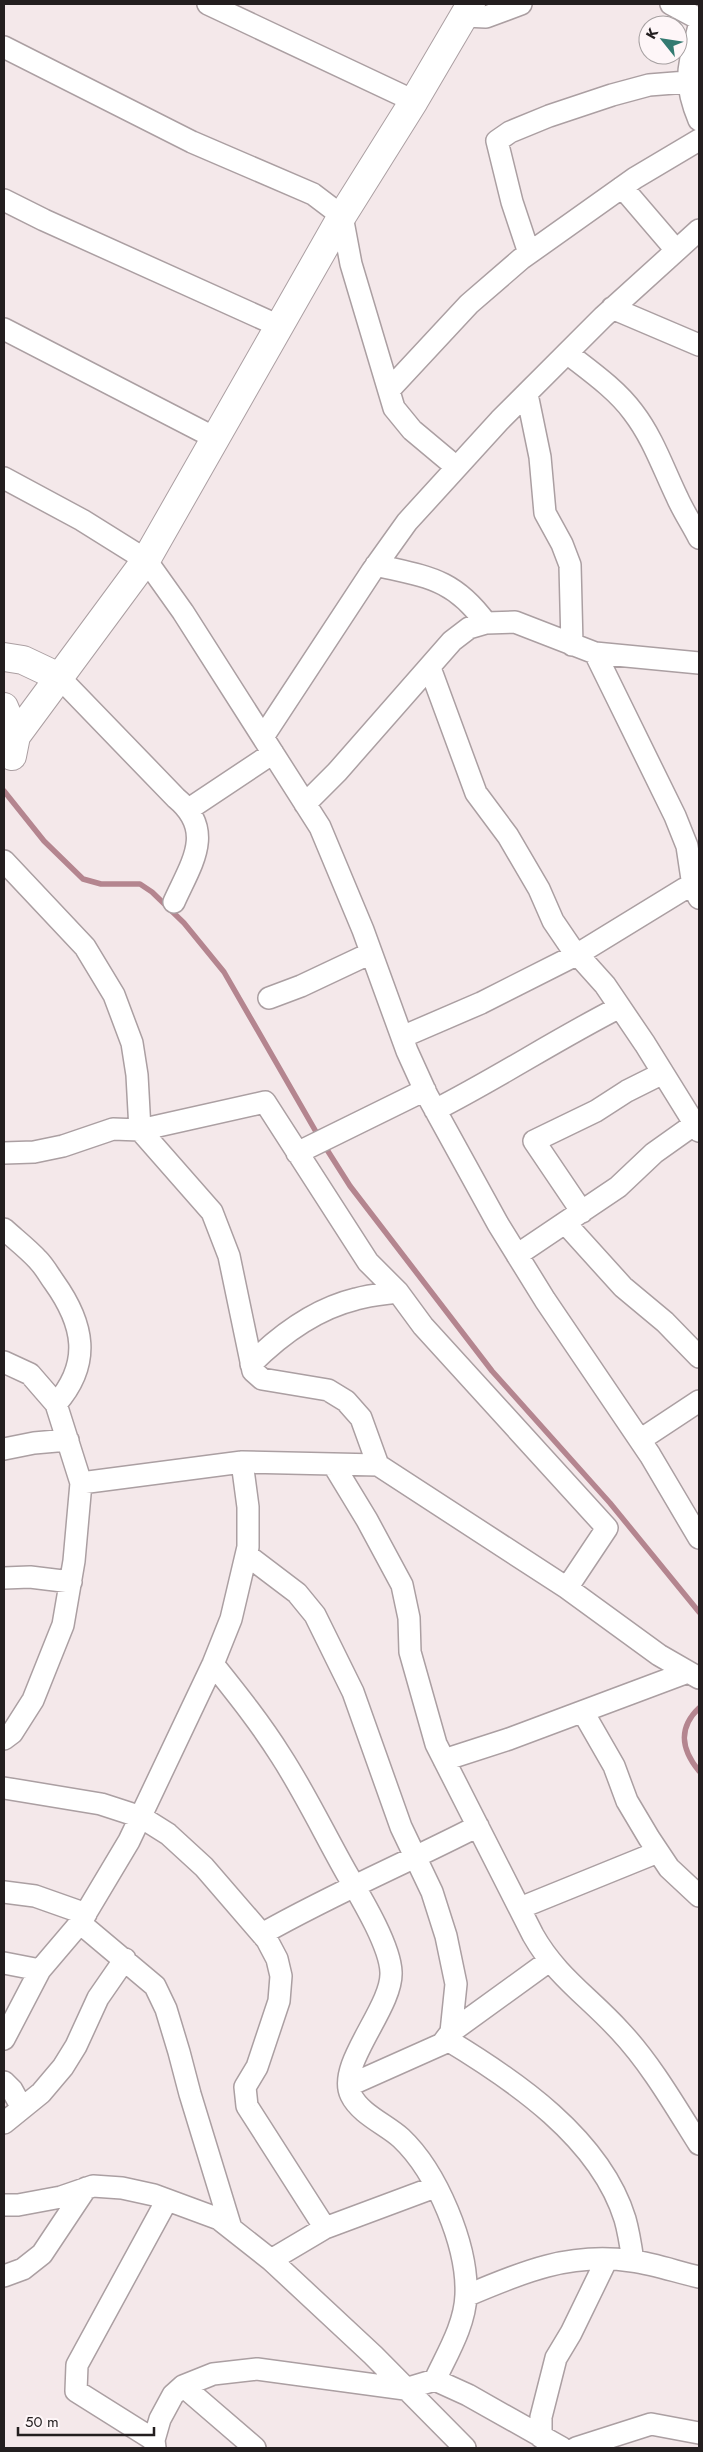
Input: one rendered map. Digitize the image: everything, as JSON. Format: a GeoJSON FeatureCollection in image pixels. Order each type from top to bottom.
{"type":"FeatureCollection","features":[{"type":"Feature","properties":{"kind":"street"},"geometry":{"type":"LineString","coordinates":[[208,4],[414,101]]}},
{"type":"Feature","properties":{"kind":"street"},"geometry":{"type":"LineString","coordinates":[[11,755],[59,677],[146,560],[342,216],[414,101],[467,10],[486,17],[521,4]]}},
{"type":"Feature","properties":{"kind":"street"},"geometry":{"type":"LineString","coordinates":[[671,4],[699,19]]}},
{"type":"Feature","properties":{"kind":"street"},"geometry":{"type":"LineString","coordinates":[[699,26],[687,82],[691,102],[699,120]]}},
{"type":"Feature","properties":{"kind":"street"},"geometry":{"type":"LineString","coordinates":[[4,47],[192,142],[313,194],[342,216],[351,264],[394,408],[412,430],[455,466]]}},
{"type":"Feature","properties":{"kind":"street"},"geometry":{"type":"LineString","coordinates":[[529,253],[512,202],[498,141],[510,132],[549,116],[612,95],[649,85],[687,82]]}},
{"type":"Feature","properties":{"kind":"street"},"geometry":{"type":"LineString","coordinates":[[389,390],[469,304],[529,253],[622,187],[699,140]]}},
{"type":"Feature","properties":{"kind":"street"},"geometry":{"type":"LineString","coordinates":[[622,187],[676,250]]}},
{"type":"Feature","properties":{"kind":"street"},"geometry":{"type":"LineString","coordinates":[[4,200],[44,220],[279,326]]}},
{"type":"Feature","properties":{"kind":"street"},"geometry":{"type":"LineString","coordinates":[[189,809],[268,745],[376,566],[407,522],[455,466],[612,308],[699,230]]}},
{"type":"Feature","properties":{"kind":"street"},"geometry":{"type":"LineString","coordinates":[[612,308],[699,345]]}},
{"type":"Feature","properties":{"kind":"street"},"geometry":{"type":"LineString","coordinates":[[4,329],[215,438]]}},
{"type":"Feature","properties":{"kind":"street"},"geometry":{"type":"LineString","coordinates":[[568,353],[609,387],[633,411],[648,433],[664,465],[677,498],[699,538]]}},
{"type":"Feature","properties":{"kind":"street"},"geometry":{"type":"LineString","coordinates":[[527,394],[540,456],[545,513],[562,544],[570,565],[572,645]]}},
{"type":"Feature","properties":{"kind":"street"},"geometry":{"type":"LineString","coordinates":[[4,478],[82,520],[146,560],[183,612],[320,827],[371,953],[402,1037],[435,1110],[545,1300],[640,1440],[699,1538]]}},
{"type":"Feature","properties":{"kind":"street"},"geometry":{"type":"LineString","coordinates":[[376,566],[437,580],[455,589],[486,623]]}},
{"type":"Feature","properties":{"kind":"street"},"geometry":{"type":"LineString","coordinates":[[305,804],[337,772],[452,641],[469,628],[486,623],[515,622],[595,653],[678,663],[699,663]]}},
{"type":"Feature","properties":{"kind":"street"},"geometry":{"type":"LineString","coordinates":[[402,1037],[481,1003],[578,954],[697,890],[687,846],[675,816],[595,653]]}},
{"type":"Feature","properties":{"kind":"street"},"geometry":{"type":"LineString","coordinates":[[4,657],[23,660],[59,677],[176,798],[189,809],[196,821],[197,849],[174,902]]}},
{"type":"Feature","properties":{"kind":"street"},"geometry":{"type":"LineString","coordinates":[[430,668],[476,793],[508,836],[539,889],[553,921],[620,1007],[698,1125],[654,1153],[618,1187],[518,1255]]}},
{"type":"Feature","properties":{"kind":"street"},"geometry":{"type":"LineString","coordinates":[[4,707],[11,755]]}},
{"type":"Feature","properties":{"kind":"street"},"geometry":{"type":"LineString","coordinates":[[4,861],[85,947],[114,995],[132,1043],[137,1075],[140,1130],[212,1212],[229,1256],[253,1371],[262,1379],[328,1390],[346,1401],[361,1418],[378,1464]]}},
{"type":"Feature","properties":{"kind":"street"},"geometry":{"type":"LineString","coordinates":[[269,998],[301,986],[371,953]]}},
{"type":"Feature","properties":{"kind":"street"},"geometry":{"type":"LineString","coordinates":[[435,1110],[482,1086],[531,1055],[620,1007]]}},
{"type":"Feature","properties":{"kind":"street"},"geometry":{"type":"LineString","coordinates":[[663,1072],[596,1111],[534,1141],[574,1218],[623,1287],[665,1322],[699,1357]]}},
{"type":"Feature","properties":{"kind":"street"},"geometry":{"type":"LineString","coordinates":[[304,1149],[425,1090]]}},
{"type":"Feature","properties":{"kind":"street"},"geometry":{"type":"LineString","coordinates":[[4,1153],[34,1152],[63,1146],[113,1129],[140,1130],[265,1102],[304,1149],[368,1262],[398,1292],[423,1326],[607,1528],[567,1588]]}},
{"type":"Feature","properties":{"kind":"street"},"geometry":{"type":"LineString","coordinates":[[4,1229],[39,1260],[66,1299],[81,1340],[78,1368],[67,1391],[56,1404]]}},
{"type":"Feature","properties":{"kind":"street"},"geometry":{"type":"LineString","coordinates":[[251,1364],[272,1342],[324,1311],[356,1299],[398,1292]]}},
{"type":"Feature","properties":{"kind":"street"},"geometry":{"type":"LineString","coordinates":[[4,1362],[30,1374],[56,1404],[80,1483],[70,1582],[63,1625],[33,1700],[12,1733],[4,1739]]}},
{"type":"Feature","properties":{"kind":"street"},"geometry":{"type":"LineString","coordinates":[[640,1440],[699,1402]]}},
{"type":"Feature","properties":{"kind":"street"},"geometry":{"type":"LineString","coordinates":[[4,1449],[34,1443],[68,1440]]}},
{"type":"Feature","properties":{"kind":"street"},"geometry":{"type":"LineString","coordinates":[[80,1483],[242,1462],[378,1464],[567,1588],[659,1655],[694,1675]]}},
{"type":"Feature","properties":{"kind":"street"},"geometry":{"type":"LineString","coordinates":[[4,2038],[40,1970],[83,1918],[100,1893],[141,1817],[213,1664],[231,1619],[246,1555],[248,1507],[242,1462]]}},
{"type":"Feature","properties":{"kind":"street"},"geometry":{"type":"LineString","coordinates":[[333,1464],[367,1520],[402,1585],[409,1618],[410,1652],[436,1744],[520,1908],[549,1961],[560,1974],[621,2031],[662,2085],[699,2144]]}},
{"type":"Feature","properties":{"kind":"street"},"geometry":{"type":"LineString","coordinates":[[246,1555],[297,1593],[315,1615],[353,1692],[401,1827],[432,1892],[453,1966],[456,1984],[448,2036]]}},
{"type":"Feature","properties":{"kind":"street"},"geometry":{"type":"LineString","coordinates":[[4,1578],[30,1578],[70,1582]]}},
{"type":"Feature","properties":{"kind":"street"},"geometry":{"type":"LineString","coordinates":[[213,1664],[251,1711],[282,1758],[354,1886],[390,1959],[392,1975],[384,2002],[358,2052],[350,2077],[351,2095],[371,2117],[401,2138],[422,2165],[435,2187],[457,2240],[464,2267],[466,2296],[462,2319],[435,2380]]}},
{"type":"Feature","properties":{"kind":"street"},"geometry":{"type":"LineString","coordinates":[[444,1760],[694,1675]]}},
{"type":"Feature","properties":{"kind":"street"},"geometry":{"type":"LineString","coordinates":[[583,1712],[614,1766],[627,1801],[658,1852],[669,1868],[699,1896]]}},
{"type":"Feature","properties":{"kind":"street"},"geometry":{"type":"LineString","coordinates":[[4,1788],[101,1804],[141,1817],[168,1834],[204,1867],[262,1934],[276,1960],[281,1976],[279,2001],[257,2067],[245,2087],[247,2106],[325,2228]]}},
{"type":"Feature","properties":{"kind":"street"},"geometry":{"type":"LineString","coordinates":[[262,1934],[310,1906],[416,1858],[478,1826]]}},
{"type":"Feature","properties":{"kind":"street"},"geometry":{"type":"LineString","coordinates":[[520,1908],[658,1852]]}},
{"type":"Feature","properties":{"kind":"street"},"geometry":{"type":"LineString","coordinates":[[4,1892],[35,1896],[83,1918],[124,1959],[155,1986],[166,2009],[231,2228]]}},
{"type":"Feature","properties":{"kind":"street"},"geometry":{"type":"LineString","coordinates":[[4,2122],[41,2093],[64,2067],[98,1998],[124,1959]]}},
{"type":"Feature","properties":{"kind":"street"},"geometry":{"type":"LineString","coordinates":[[350,2085],[442,2044],[448,2036],[549,1961]]}},
{"type":"Feature","properties":{"kind":"street"},"geometry":{"type":"LineString","coordinates":[[4,1963],[40,1970]]}},
{"type":"Feature","properties":{"kind":"street"},"geometry":{"type":"LineString","coordinates":[[448,2036],[543,2107],[587,2150],[609,2184],[625,2218],[633,2261]]}},
{"type":"Feature","properties":{"kind":"street"},"geometry":{"type":"LineString","coordinates":[[4,2082],[12,2090],[22,2108]]}},
{"type":"Feature","properties":{"kind":"street"},"geometry":{"type":"LineString","coordinates":[[4,2205],[18,2205],[61,2197],[93,2186],[122,2188],[167,2200],[219,2219],[271,2260],[372,2355],[464,2448]]}},
{"type":"Feature","properties":{"kind":"street"},"geometry":{"type":"LineString","coordinates":[[271,2260],[325,2228],[435,2187]]}},
{"type":"Feature","properties":{"kind":"street"},"geometry":{"type":"LineString","coordinates":[[4,2276],[23,2269],[42,2254],[86,2188]]}},
{"type":"Feature","properties":{"kind":"street"},"geometry":{"type":"LineString","coordinates":[[167,2200],[77,2365],[76,2391],[155,2444],[160,2419],[173,2395],[183,2386],[214,2374],[257,2369],[405,2389],[435,2380],[562,2448]]}},
{"type":"Feature","properties":{"kind":"street"},"geometry":{"type":"LineString","coordinates":[[541,2437],[541,2416],[556,2358],[571,2333],[607,2259]]}},
{"type":"Feature","properties":{"kind":"street"},"geometry":{"type":"LineString","coordinates":[[466,2296],[548,2264],[607,2259],[633,2261],[699,2277]]}},
{"type":"Feature","properties":{"kind":"street"},"geometry":{"type":"LineString","coordinates":[[183,2386],[255,2448]]}},
{"type":"Feature","properties":{"kind":"street"},"geometry":{"type":"LineString","coordinates":[[576,2448],[633,2440],[651,2424],[699,2433]]}},
{"type":"Feature","properties":{"kind":"waterway"},"geometry":{"type":"LineString","coordinates":[[4,791],[44,841],[83,879],[101,884],[140,884],[152,892],[184,923],[224,972],[319,1137]]}},
{"type":"Feature","properties":{"kind":"waterway"},"geometry":{"type":"LineString","coordinates":[[324,1145],[350,1186],[492,1371],[610,1503],[699,1612]]}},
{"type":"Feature","properties":{"kind":"waterway"},"geometry":{"type":"LineString","coordinates":[[699,1708],[688,1723],[684,1739],[688,1755],[699,1771]]}}]}
